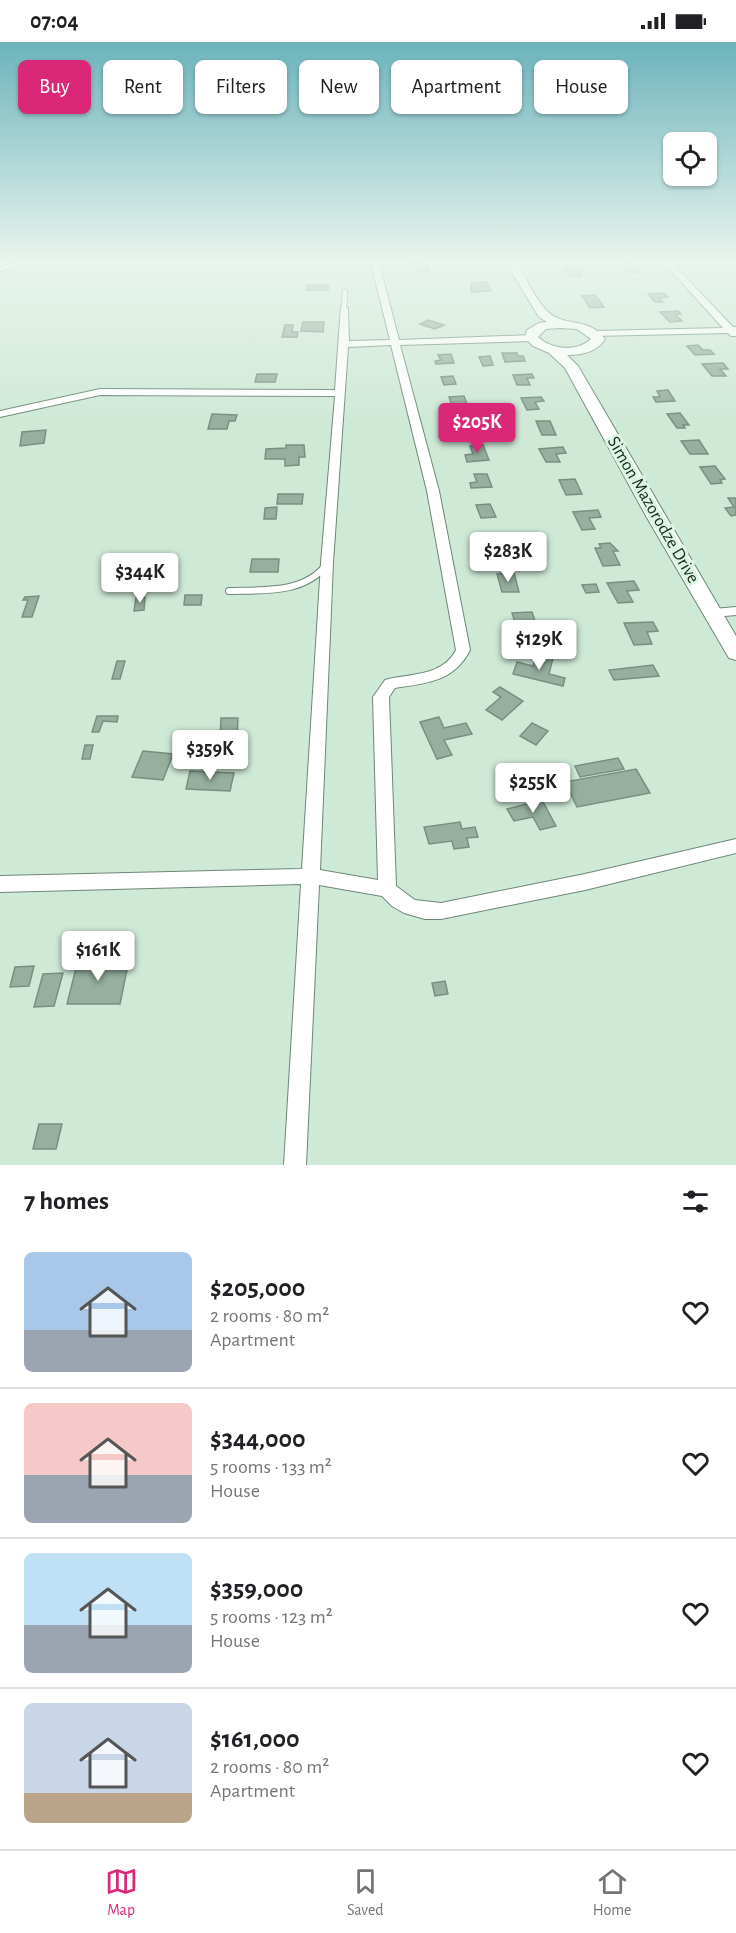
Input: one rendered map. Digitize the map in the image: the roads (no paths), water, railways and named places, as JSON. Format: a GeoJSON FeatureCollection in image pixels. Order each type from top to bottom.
{"type":"FeatureCollection","features":[{"type":"Feature","properties":{"kind":"street"},"geometry":{"type":"LineString","coordinates":[[295,1165],[327,563],[344,344],[344,315]]}},
{"type":"Feature","properties":{"kind":"street"},"geometry":{"type":"LineString","coordinates":[[389,315],[433,490],[463,650],[460,658],[451,667],[440,673],[390,684],[381,697],[387,889],[396,901],[406,906],[422,912],[441,911],[585,882],[736,846]]}},
{"type":"Feature","properties":{"kind":"street"},"geometry":{"type":"LineString","coordinates":[[540,315],[543,320],[584,328],[595,334],[734,333]]}},
{"type":"Feature","properties":{"kind":"street"},"geometry":{"type":"LineString","coordinates":[[717,315],[734,333]]}},
{"type":"Feature","properties":{"kind":"street"},"geometry":{"type":"LineString","coordinates":[[344,344],[532,338],[532,333],[543,320]]}},
{"type":"Feature","properties":{"kind":"street"},"geometry":{"type":"LineString","coordinates":[[575,358],[596,344],[598,339],[595,334]]}},
{"type":"Feature","properties":{"kind":"street","name":"Simon Mazorodze Drive"},"geometry":{"type":"LineString","coordinates":[[532,338],[539,345],[575,358],[655,516],[736,653]]}},
{"type":"Feature","properties":{"kind":"street"},"geometry":{"type":"LineString","coordinates":[[0,414],[100,392],[340,393]]}},
{"type":"Feature","properties":{"kind":"street"},"geometry":{"type":"LineString","coordinates":[[713,613],[736,611]]}},
{"type":"Feature","properties":{"kind":"street"},"geometry":{"type":"LineString","coordinates":[[0,884],[310,876],[387,889]]}},
{"type":"Feature","properties":{"kind":"lane"},"geometry":{"type":"LineString","coordinates":[[229,591],[292,587],[324,570],[327,563]]}}]}
